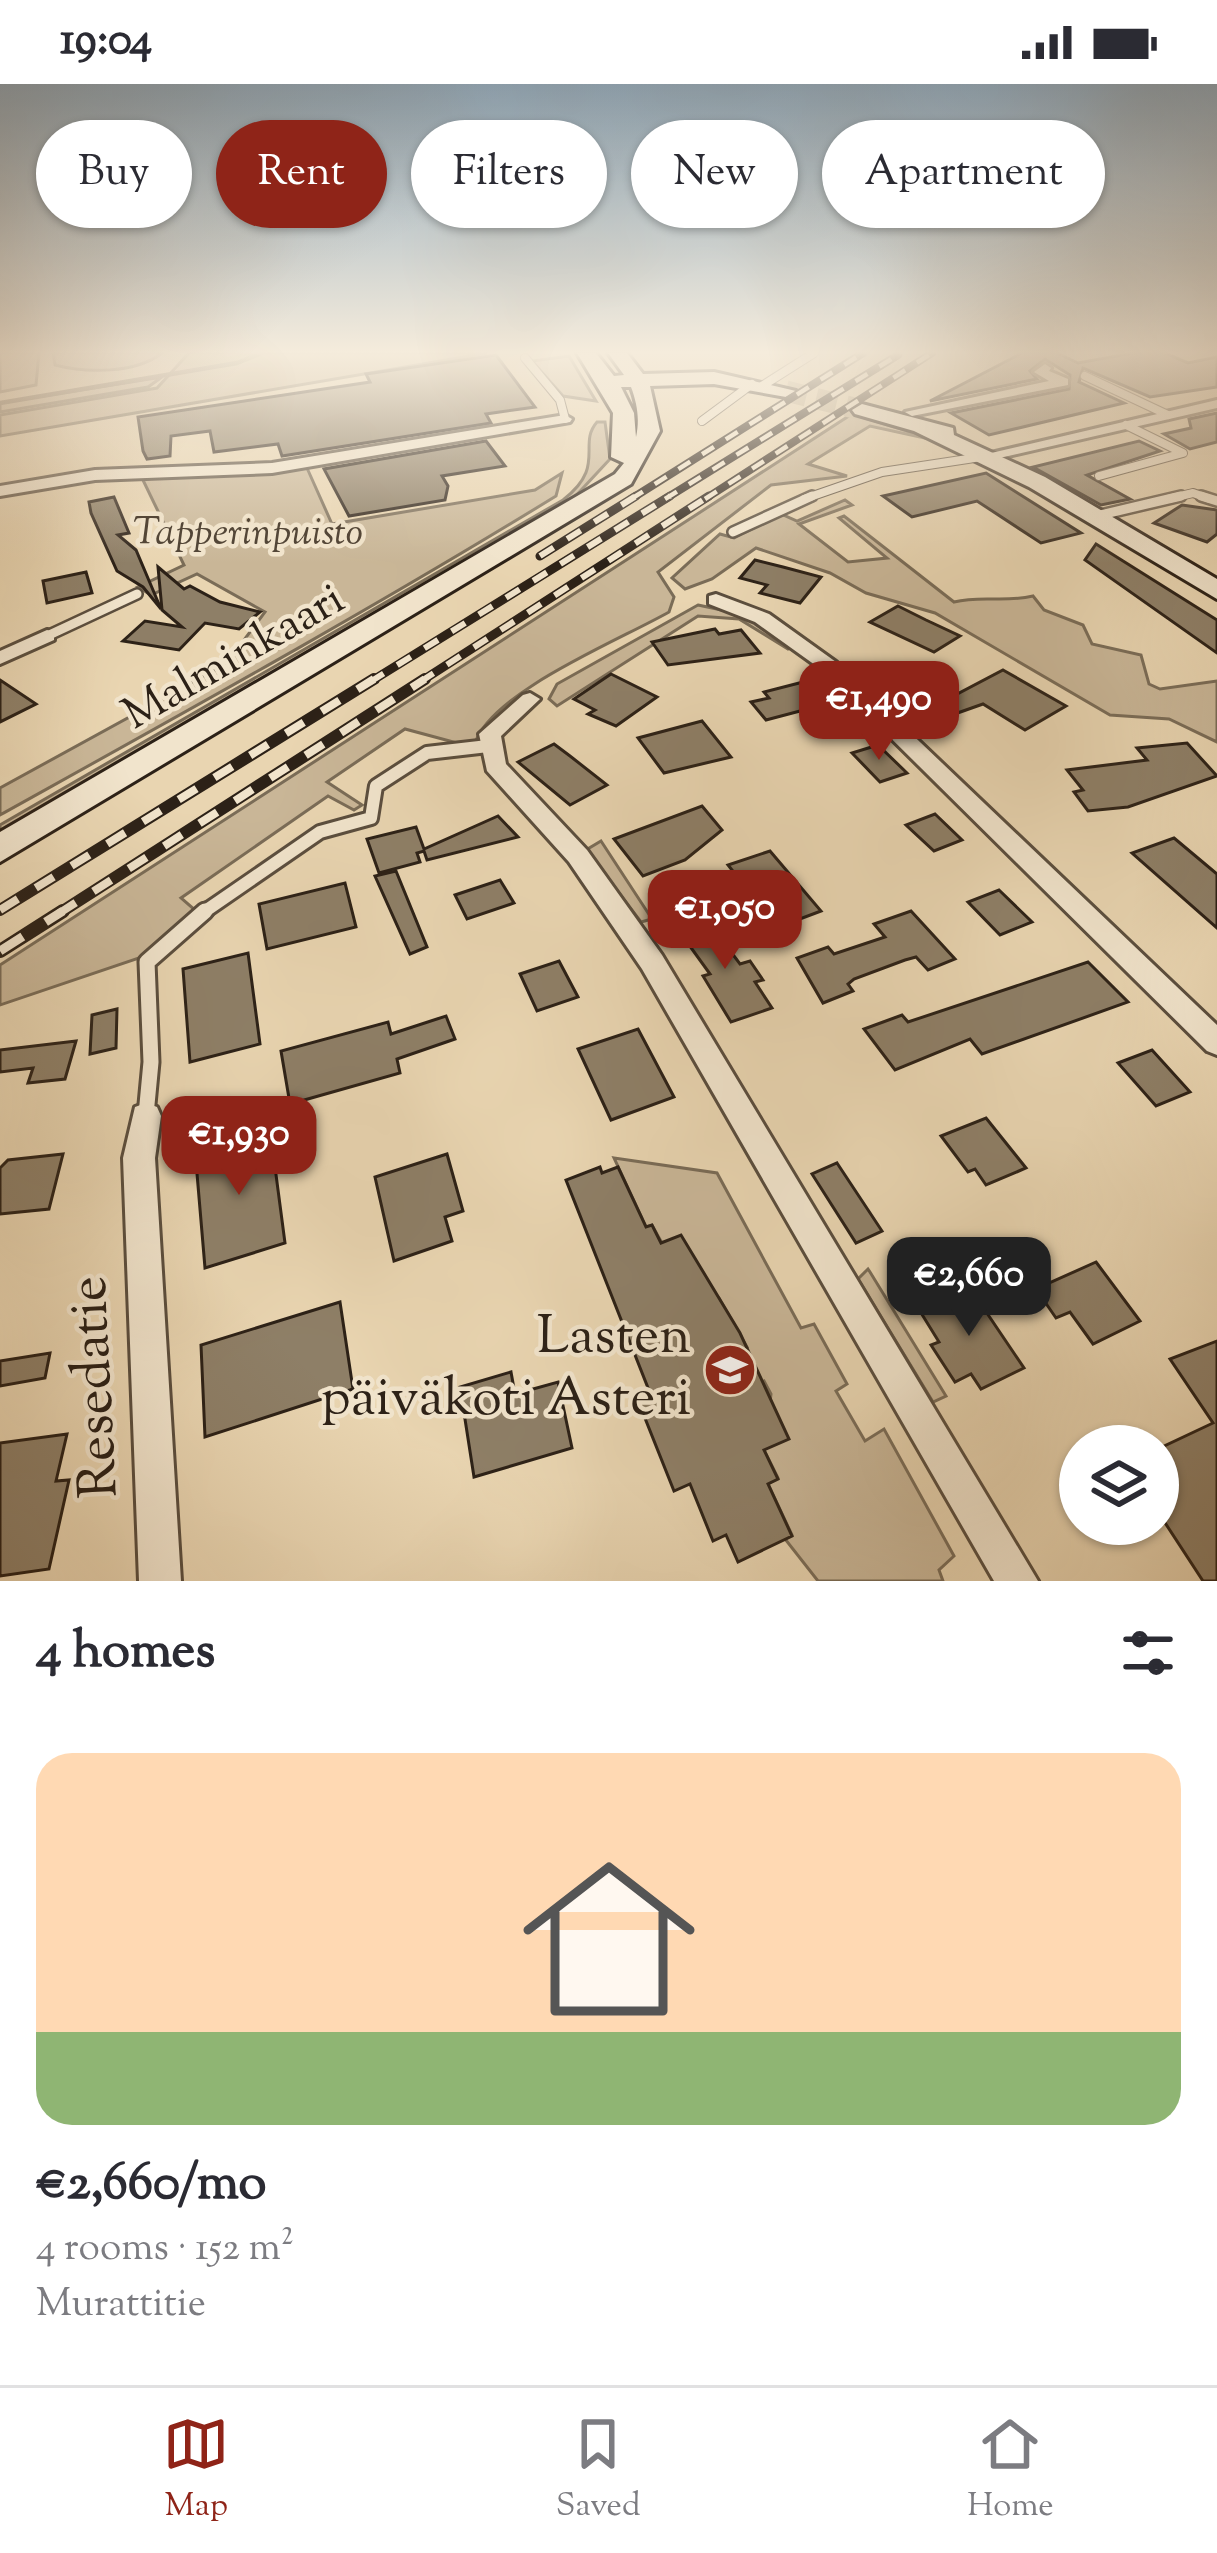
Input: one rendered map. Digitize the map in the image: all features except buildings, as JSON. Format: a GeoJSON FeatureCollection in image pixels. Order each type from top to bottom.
{"type":"FeatureCollection","features":[{"type":"Feature","properties":{"kind":"main road","name":"Malminkaari"},"geometry":{"type":"LineString","coordinates":[[577,509],[618,465],[626,446],[626,423]]}},
{"type":"Feature","properties":{"kind":"main road","name":"Malminkaari"},"geometry":{"type":"LineString","coordinates":[[0,849],[623,479],[644,455],[651,423]]}},
{"type":"Feature","properties":{"kind":"main road"},"geometry":{"type":"LineString","coordinates":[[923,423],[1037,482],[1217,591]]}},
{"type":"Feature","properties":{"kind":"street"},"geometry":{"type":"LineString","coordinates":[[0,491],[95,475],[272,468],[542,423]]}},
{"type":"Feature","properties":{"kind":"street"},"geometry":{"type":"LineString","coordinates":[[989,455],[1135,423]]}},
{"type":"Feature","properties":{"kind":"street"},"geometry":{"type":"LineString","coordinates":[[716,600],[762,618],[829,666],[1217,1043]]}},
{"type":"Feature","properties":{"kind":"street"},"geometry":{"type":"LineString","coordinates":[[0,658],[46,636]]}},
{"type":"Feature","properties":{"kind":"street"},"geometry":{"type":"LineString","coordinates":[[530,699],[496,724],[488,746],[495,766],[578,856],[652,962],[1017,1581]]}},
{"type":"Feature","properties":{"kind":"street","name":"Resedatie"},"geometry":{"type":"LineString","coordinates":[[146,1116],[139,1158],[160,1581]]}},
{"type":"Feature","properties":{"kind":"lane"},"geometry":{"type":"LineString","coordinates":[[1099,476],[1184,453],[1126,425]]}},
{"type":"Feature","properties":{"kind":"lane"},"geometry":{"type":"LineString","coordinates":[[733,532],[863,472],[935,457],[989,455]]}},
{"type":"Feature","properties":{"kind":"lane"},"geometry":{"type":"LineString","coordinates":[[1095,517],[1193,493],[1217,502]]}},
{"type":"Feature","properties":{"kind":"lane"},"geometry":{"type":"LineString","coordinates":[[46,636],[137,594]]}},
{"type":"Feature","properties":{"kind":"lane"},"geometry":{"type":"LineString","coordinates":[[146,1116],[151,1062],[147,962],[211,902],[332,825],[355,815],[371,818],[376,786],[410,764],[427,754],[488,746]]}},
{"type":"Feature","properties":{"kind":"green space"},"geometry":{"type":"Polygon","coordinates":[[[0,423],[77,423],[0,436],[0,423]]]}},
{"type":"Feature","properties":{"kind":"green space"},"geometry":{"type":"Polygon","coordinates":[[[597,423],[605,423],[610,459],[570,502],[0,835],[0,825],[563,500],[584,477],[597,423]]]}},
{"type":"Feature","properties":{"kind":"green space"},"geometry":{"type":"Polygon","coordinates":[[[838,423],[881,423],[943,442],[870,426],[808,464],[847,476],[771,485],[658,572],[674,597],[669,612],[531,686],[486,724],[475,743],[405,729],[327,782],[362,805],[354,810],[328,796],[181,898],[195,910],[145,956],[0,1005],[0,965],[838,423]]]}},
{"type":"Feature","properties":{"kind":"green space","name":"Tapperinpuisto"},"geometry":{"type":"Polygon","coordinates":[[[307,468],[332,524],[535,490],[562,473],[556,496],[349,619],[0,815],[0,788],[226,664],[265,612],[197,574],[151,595],[138,587],[184,565],[142,478],[307,468]]]}},
{"type":"Feature","properties":{"kind":"green space"},"geometry":{"type":"Polygon","coordinates":[[[845,500],[852,505],[799,524],[848,562],[887,558],[839,518],[844,516],[954,602],[1033,596],[1044,610],[1083,625],[1092,644],[1141,655],[1149,684],[1160,689],[1217,681],[1217,742],[1169,719],[1110,715],[935,613],[866,593],[830,573],[756,548],[712,579],[685,589],[672,578],[720,534],[734,538],[781,514],[797,521],[845,500]]]}},
{"type":"Feature","properties":{"kind":"green space"},"geometry":{"type":"Polygon","coordinates":[[[698,605],[745,615],[794,646],[788,649],[739,619],[698,616],[557,706],[549,699],[557,684],[698,605]]]}},
{"type":"Feature","properties":{"kind":"green space"},"geometry":{"type":"Polygon","coordinates":[[[601,841],[652,919],[641,922],[586,850],[601,841]]]}},
{"type":"Feature","properties":{"kind":"green space"},"geometry":{"type":"Polygon","coordinates":[[[614,1158],[717,1173],[801,1328],[814,1324],[847,1384],[836,1391],[865,1441],[884,1429],[954,1556],[939,1570],[943,1581],[818,1581],[785,1539],[792,1535],[768,1484],[778,1478],[764,1450],[771,1394],[764,1381],[740,1391],[724,1357],[747,1347],[719,1298],[697,1306],[652,1225],[646,1227],[614,1158]]]}},
{"type":"Feature","properties":{"kind":"green space"},"geometry":{"type":"Polygon","coordinates":[[[868,1269],[946,1396],[933,1402],[858,1279],[868,1269]]]}},
{"type":"Feature","properties":{"kind":"railway"},"geometry":{"type":"LineString","coordinates":[[631,499],[752,423]]}},
{"type":"Feature","properties":{"kind":"railway"},"geometry":{"type":"LineString","coordinates":[[665,499],[788,423]]}},
{"type":"Feature","properties":{"kind":"railway"},"geometry":{"type":"LineString","coordinates":[[705,499],[823,423]]}},
{"type":"Feature","properties":{"kind":"railway"},"geometry":{"type":"LineString","coordinates":[[540,556],[636,496]]}},
{"type":"Feature","properties":{"kind":"railway"},"geometry":{"type":"LineString","coordinates":[[370,682],[670,496]]}},
{"type":"Feature","properties":{"kind":"railway"},"geometry":{"type":"LineString","coordinates":[[420,682],[709,496]]}},
{"type":"Feature","properties":{"kind":"railway"},"geometry":{"type":"LineString","coordinates":[[0,910],[374,679]]}},
{"type":"Feature","properties":{"kind":"railway"},"geometry":{"type":"LineString","coordinates":[[58,914],[425,679]]}},
{"type":"Feature","properties":{"kind":"railway"},"geometry":{"type":"LineString","coordinates":[[0,951],[63,911]]}},
{"type":"Feature","properties":{"kind":"place","name":"Lasten päiväkoti Asteri"},"geometry":{"type":"Point","coordinates":[730,1370]}}]}
